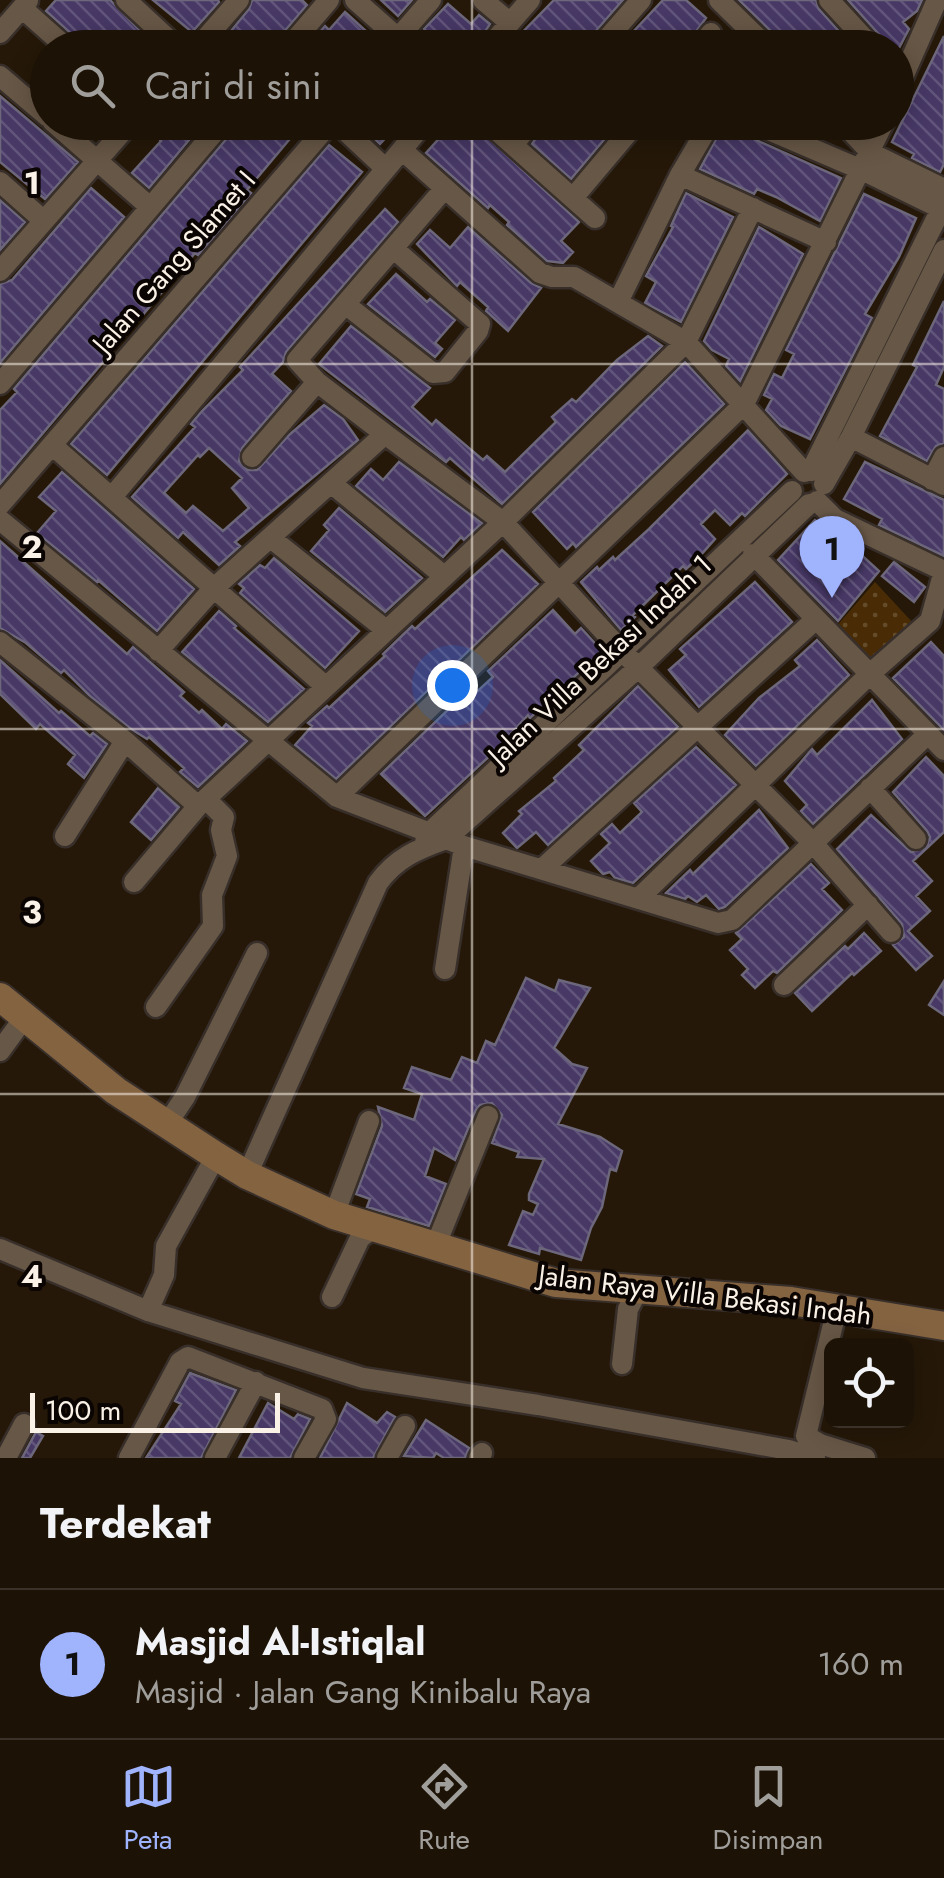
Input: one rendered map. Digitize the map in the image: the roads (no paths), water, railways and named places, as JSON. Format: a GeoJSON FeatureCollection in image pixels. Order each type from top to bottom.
{"type":"FeatureCollection","features":[{"type":"Feature","properties":{"kind":"main road","name":"Jalan Raya Villa Bekasi Indah"},"geometry":{"type":"LineString","coordinates":[[0,998],[116,1091],[216,1156],[246,1175],[334,1215],[556,1283],[717,1294],[944,1326]]}},
{"type":"Feature","properties":{"kind":"street"},"geometry":{"type":"LineString","coordinates":[[126,0],[158,30]]}},
{"type":"Feature","properties":{"kind":"street"},"geometry":{"type":"LineString","coordinates":[[213,30],[239,0]]}},
{"type":"Feature","properties":{"kind":"street"},"geometry":{"type":"LineString","coordinates":[[303,30],[329,0]]}},
{"type":"Feature","properties":{"kind":"street"},"geometry":{"type":"LineString","coordinates":[[355,0],[382,30]]}},
{"type":"Feature","properties":{"kind":"street"},"geometry":{"type":"LineString","coordinates":[[405,30],[431,0]]}},
{"type":"Feature","properties":{"kind":"street"},"geometry":{"type":"LineString","coordinates":[[483,0],[509,22]]}},
{"type":"Feature","properties":{"kind":"street"},"geometry":{"type":"LineString","coordinates":[[503,30],[530,0]]}},
{"type":"Feature","properties":{"kind":"street"},"geometry":{"type":"LineString","coordinates":[[615,30],[641,0]]}},
{"type":"Feature","properties":{"kind":"street"},"geometry":{"type":"LineString","coordinates":[[719,0],[748,30]]}},
{"type":"Feature","properties":{"kind":"street"},"geometry":{"type":"LineString","coordinates":[[829,0],[856,30]]}},
{"type":"Feature","properties":{"kind":"street"},"geometry":{"type":"LineString","coordinates":[[914,50],[937,0]]}},
{"type":"Feature","properties":{"kind":"street"},"geometry":{"type":"LineString","coordinates":[[0,32],[26,4],[50,30]]}},
{"type":"Feature","properties":{"kind":"street"},"geometry":{"type":"LineString","coordinates":[[0,76],[30,102]]}},
{"type":"Feature","properties":{"kind":"street"},"geometry":{"type":"LineString","coordinates":[[73,140],[150,207]]}},
{"type":"Feature","properties":{"kind":"street"},"geometry":{"type":"LineString","coordinates":[[0,271],[115,140]]}},
{"type":"Feature","properties":{"kind":"street"},"geometry":{"type":"LineString","coordinates":[[0,384],[208,140]]}},
{"type":"Feature","properties":{"kind":"street","name":"Jalan Gang Slamet I"},"geometry":{"type":"LineString","coordinates":[[0,505],[315,140]]}},
{"type":"Feature","properties":{"kind":"street","name":"Jalan Gang Slamet I"},"geometry":{"type":"LineString","coordinates":[[355,140],[386,169]]}},
{"type":"Feature","properties":{"kind":"street"},"geometry":{"type":"LineString","coordinates":[[112,497],[410,140]]}},
{"type":"Feature","properties":{"kind":"street"},"geometry":{"type":"LineString","coordinates":[[507,140],[595,218]]}},
{"type":"Feature","properties":{"kind":"street"},"geometry":{"type":"LineString","coordinates":[[513,145],[517,140]]}},
{"type":"Feature","properties":{"kind":"street"},"geometry":{"type":"LineString","coordinates":[[573,198],[622,140]]}},
{"type":"Feature","properties":{"kind":"street"},"geometry":{"type":"LineString","coordinates":[[620,300],[700,140]]}},
{"type":"Feature","properties":{"kind":"street"},"geometry":{"type":"LineString","coordinates":[[804,140],[867,161],[943,203]]}},
{"type":"Feature","properties":{"kind":"street"},"geometry":{"type":"LineString","coordinates":[[854,140],[867,161]]}},
{"type":"Feature","properties":{"kind":"street"},"geometry":{"type":"LineString","coordinates":[[337,798],[744,404],[876,140]]}},
{"type":"Feature","properties":{"kind":"street"},"geometry":{"type":"LineString","coordinates":[[402,150],[540,273],[574,277],[620,300],[686,342],[744,404],[829,516],[944,572],[937,629],[870,673],[639,898]]}},
{"type":"Feature","properties":{"kind":"street"},"geometry":{"type":"LineString","coordinates":[[680,175],[826,242]]}},
{"type":"Feature","properties":{"kind":"street"},"geometry":{"type":"LineString","coordinates":[[0,182],[44,221]]}},
{"type":"Feature","properties":{"kind":"street"},"geometry":{"type":"LineString","coordinates":[[445,188],[296,360],[318,382],[503,522],[622,651],[812,842],[892,932]]}},
{"type":"Feature","properties":{"kind":"street","name":"Jalan Villa Bekasi Indah 1"},"geometry":{"type":"LineString","coordinates":[[440,841],[622,651],[810,487],[943,203]]}},
{"type":"Feature","properties":{"kind":"street"},"geometry":{"type":"LineString","coordinates":[[134,882],[202,802],[503,522],[686,342],[753,208]]}},
{"type":"Feature","properties":{"kind":"street"},"geometry":{"type":"LineString","coordinates":[[345,304],[433,373],[445,372],[478,332],[479,321],[394,249]]}},
{"type":"Feature","properties":{"kind":"street","name":"Jalan Villa Bekasi Indah 1"},"geometry":{"type":"LineString","coordinates":[[246,1175],[378,883],[396,862],[440,841],[639,667],[753,554],[851,437],[944,250]]}},
{"type":"Feature","properties":{"kind":"street"},"geometry":{"type":"LineString","coordinates":[[252,457],[318,382]]}},
{"type":"Feature","properties":{"kind":"street"},"geometry":{"type":"LineString","coordinates":[[158,651],[214,590],[385,434]]}},
{"type":"Feature","properties":{"kind":"street"},"geometry":{"type":"LineString","coordinates":[[851,437],[938,482],[944,457]]}},
{"type":"Feature","properties":{"kind":"street"},"geometry":{"type":"LineString","coordinates":[[52,445],[325,686]]}},
{"type":"Feature","properties":{"kind":"street"},"geometry":{"type":"LineString","coordinates":[[331,483],[444,576]]}},
{"type":"Feature","properties":{"kind":"street"},"geometry":{"type":"LineString","coordinates":[[0,520],[337,798],[440,841],[718,923],[728,922],[928,734]]}},
{"type":"Feature","properties":{"kind":"street"},"geometry":{"type":"LineString","coordinates":[[272,538],[386,630]]}},
{"type":"Feature","properties":{"kind":"street"},"geometry":{"type":"LineString","coordinates":[[753,554],[944,750]]}},
{"type":"Feature","properties":{"kind":"street"},"geometry":{"type":"LineString","coordinates":[[542,870],[816,619]]}},
{"type":"Feature","properties":{"kind":"street"},"geometry":{"type":"LineString","coordinates":[[0,642],[224,818],[221,830],[226,856],[212,894],[213,926],[156,1007]]}},
{"type":"Feature","properties":{"kind":"street"},"geometry":{"type":"LineString","coordinates":[[65,836],[125,741]]}},
{"type":"Feature","properties":{"kind":"street"},"geometry":{"type":"LineString","coordinates":[[870,788],[916,839]]}},
{"type":"Feature","properties":{"kind":"street"},"geometry":{"type":"LineString","coordinates":[[440,841],[445,970]]}},
{"type":"Feature","properties":{"kind":"street"},"geometry":{"type":"LineString","coordinates":[[784,986],[868,904]]}},
{"type":"Feature","properties":{"kind":"street"},"geometry":{"type":"LineString","coordinates":[[167,1124],[257,952]]}},
{"type":"Feature","properties":{"kind":"street"},"geometry":{"type":"LineString","coordinates":[[0,1051],[24,1018]]}},
{"type":"Feature","properties":{"kind":"street"},"geometry":{"type":"LineString","coordinates":[[434,1247],[488,1116]]}},
{"type":"Feature","properties":{"kind":"street"},"geometry":{"type":"LineString","coordinates":[[334,1215],[369,1121]]}},
{"type":"Feature","properties":{"kind":"street"},"geometry":{"type":"LineString","coordinates":[[148,1311],[164,1275],[166,1246],[216,1156]]}},
{"type":"Feature","properties":{"kind":"street"},"geometry":{"type":"LineString","coordinates":[[332,1297],[360,1238],[376,1228]]}},
{"type":"Feature","properties":{"kind":"street"},"geometry":{"type":"LineString","coordinates":[[0,1249],[148,1311],[386,1384],[538,1405],[815,1458]]}},
{"type":"Feature","properties":{"kind":"street"},"geometry":{"type":"LineString","coordinates":[[622,1364],[628,1308],[638,1290]]}},
{"type":"Feature","properties":{"kind":"street"},"geometry":{"type":"LineString","coordinates":[[789,1450],[806,1429],[836,1308]]}},
{"type":"Feature","properties":{"kind":"street"},"geometry":{"type":"LineString","coordinates":[[128,1458],[184,1358],[190,1357],[324,1412],[324,1424],[304,1458]]}},
{"type":"Feature","properties":{"kind":"street"},"geometry":{"type":"LineString","coordinates":[[215,1458],[256,1382]]}},
{"type":"Feature","properties":{"kind":"street"},"geometry":{"type":"LineString","coordinates":[[6,1458],[24,1424]]}},
{"type":"Feature","properties":{"kind":"street"},"geometry":{"type":"LineString","coordinates":[[388,1458],[404,1426]]}},
{"type":"Feature","properties":{"kind":"street"},"geometry":{"type":"LineString","coordinates":[[806,1429],[809,1440],[866,1458]]}},
{"type":"Feature","properties":{"kind":"place","name":"Masjid Al-Istiqlal"},"geometry":{"type":"Point","coordinates":[832,598]}}]}
